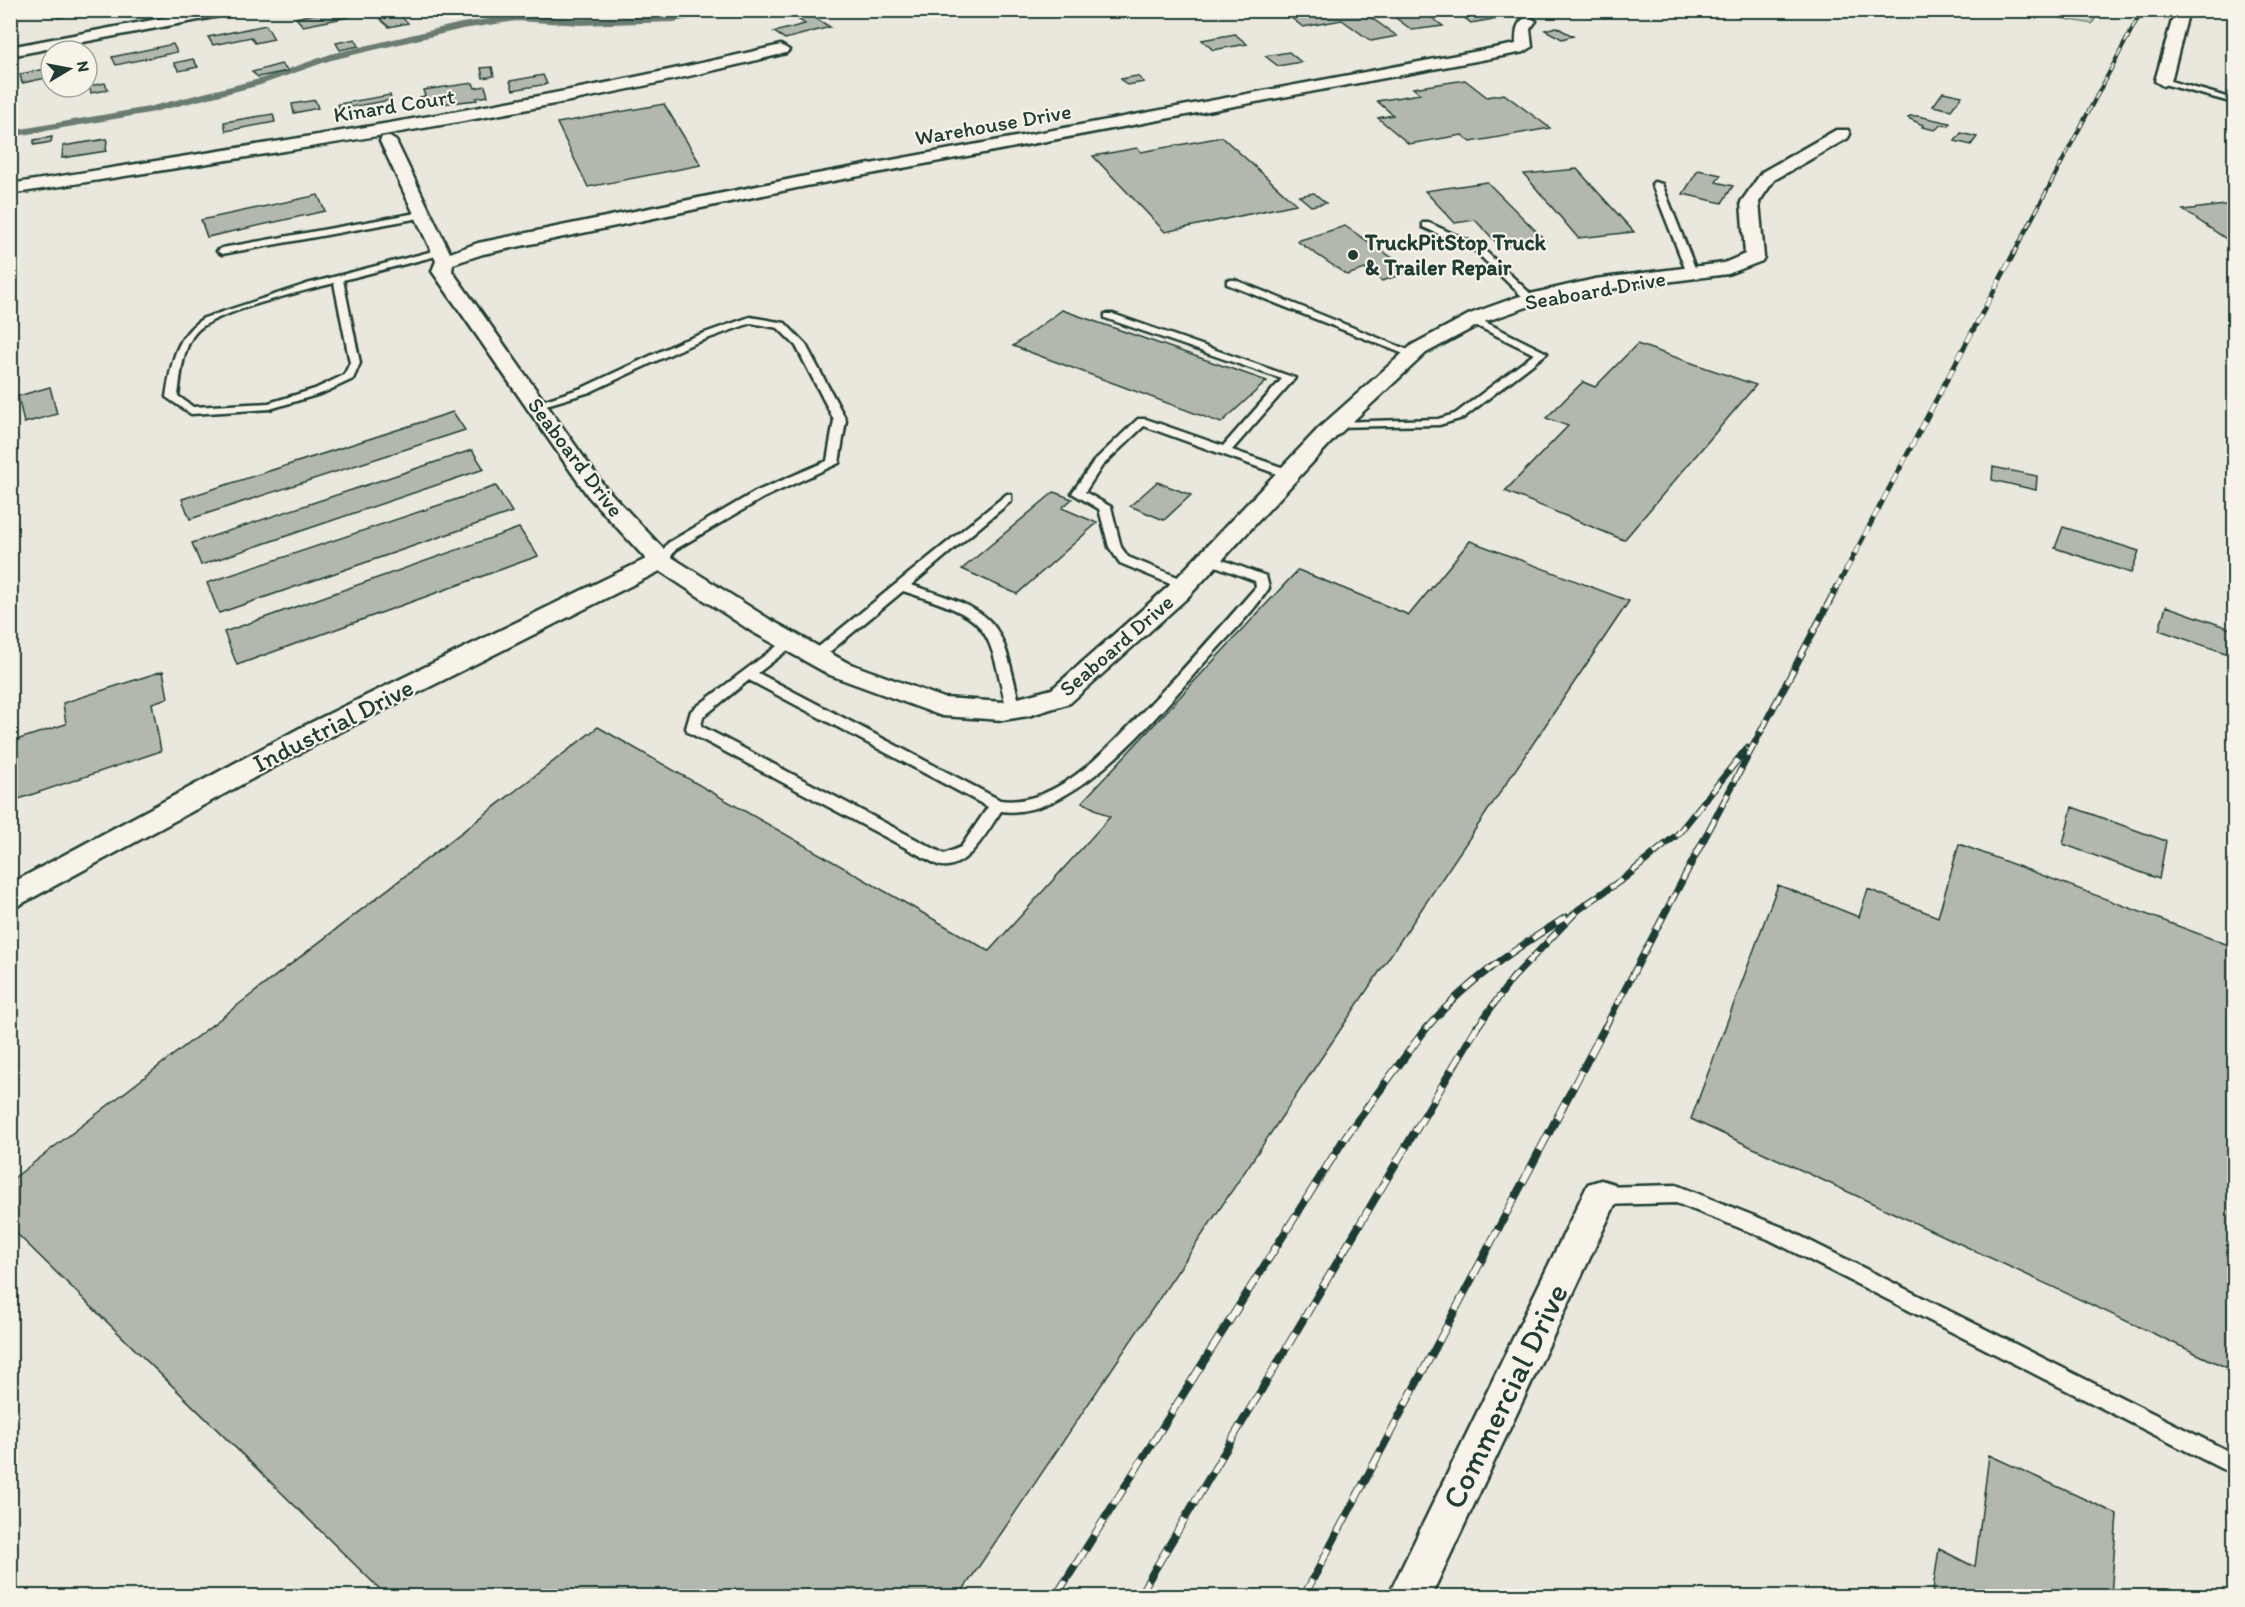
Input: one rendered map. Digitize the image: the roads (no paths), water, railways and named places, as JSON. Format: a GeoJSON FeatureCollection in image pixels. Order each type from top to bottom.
{"type":"FeatureCollection","features":[{"type":"Feature","properties":{"kind":"street"},"geometry":{"type":"LineString","coordinates":[[10,52],[230,10]]}},
{"type":"Feature","properties":{"kind":"street"},"geometry":{"type":"LineString","coordinates":[[2163,81],[2182,10]]}},
{"type":"Feature","properties":{"kind":"street","name":"Warehouse Drive"},"geometry":{"type":"LineString","coordinates":[[443,256],[783,186],[1524,47],[1523,29],[1529,21]]}},
{"type":"Feature","properties":{"kind":"street","name":"Kinard Court"},"geometry":{"type":"LineString","coordinates":[[10,189],[478,114],[681,75],[781,50]]}},
{"type":"Feature","properties":{"kind":"street","name":"Seaboard Drive"},"geometry":{"type":"LineString","coordinates":[[388,141],[443,256],[442,271],[596,491],[661,561],[789,642],[839,669],[942,707],[1004,711],[1061,696],[1185,585],[1336,424],[1413,354],[1473,320],[1531,299],[1594,285],[1728,268],[1755,257],[1750,202],[1768,176],[1842,134]]}},
{"type":"Feature","properties":{"kind":"street","name":"Industrial Drive"},"geometry":{"type":"LineString","coordinates":[[10,898],[310,735],[661,561]]}},
{"type":"Feature","properties":{"kind":"street","name":"Commercial Drive"},"geometry":{"type":"LineString","coordinates":[[1409,1596],[1601,1196]]}},
{"type":"Feature","properties":{"kind":"lane"},"geometry":{"type":"LineString","coordinates":[[2163,81],[2235,101]]}},
{"type":"Feature","properties":{"kind":"lane"},"geometry":{"type":"LineString","coordinates":[[1658,184],[1692,273]]}},
{"type":"Feature","properties":{"kind":"lane"},"geometry":{"type":"LineString","coordinates":[[222,251],[422,215]]}},
{"type":"Feature","properties":{"kind":"lane"},"geometry":{"type":"LineString","coordinates":[[1426,225],[1477,248],[1531,299]]}},
{"type":"Feature","properties":{"kind":"lane"},"geometry":{"type":"LineString","coordinates":[[338,279],[355,363],[349,377],[319,391],[270,406],[191,411],[172,397],[178,354],[196,326],[241,308],[382,265],[443,256]]}},
{"type":"Feature","properties":{"kind":"lane"},"geometry":{"type":"LineString","coordinates":[[1231,282],[1413,354]]}},
{"type":"Feature","properties":{"kind":"lane"},"geometry":{"type":"LineString","coordinates":[[1109,316],[1289,378],[1225,451]]}},
{"type":"Feature","properties":{"kind":"lane"},"geometry":{"type":"LineString","coordinates":[[536,405],[586,390],[686,343],[750,320],[781,325],[801,345],[840,420],[833,463],[759,495],[672,546],[661,561]]}},
{"type":"Feature","properties":{"kind":"lane"},"geometry":{"type":"LineString","coordinates":[[1336,424],[1439,422],[1459,416],[1542,353],[1473,320]]}},
{"type":"Feature","properties":{"kind":"lane"},"geometry":{"type":"LineString","coordinates":[[1185,585],[1124,560],[1115,547],[1105,507],[1078,493],[1098,464],[1142,421],[1289,474]]}},
{"type":"Feature","properties":{"kind":"lane"},"geometry":{"type":"LineString","coordinates":[[816,656],[1007,498]]}},
{"type":"Feature","properties":{"kind":"lane"},"geometry":{"type":"LineString","coordinates":[[749,674],[997,805],[1009,809],[1035,801],[1064,788],[1107,758],[1188,674],[1263,588],[1261,579],[1209,559]]}},
{"type":"Feature","properties":{"kind":"lane"},"geometry":{"type":"LineString","coordinates":[[901,586],[957,605],[983,620],[997,644],[1014,710]]}},
{"type":"Feature","properties":{"kind":"lane"},"geometry":{"type":"LineString","coordinates":[[789,642],[696,716],[693,728],[943,861],[966,851],[997,805]]}},
{"type":"Feature","properties":{"kind":"lane"},"geometry":{"type":"LineString","coordinates":[[1601,1196],[1676,1194],[1775,1233],[2235,1465]]}},
{"type":"Feature","properties":{"kind":"waterway"},"geometry":{"type":"LineString","coordinates":[[10,134],[149,110],[260,82],[331,57],[462,26],[516,18],[581,22],[673,19],[721,10]]}},
{"type":"Feature","properties":{"kind":"railway"},"geometry":{"type":"LineString","coordinates":[[2013,255],[2142,10]]}},
{"type":"Feature","properties":{"kind":"railway"},"geometry":{"type":"LineString","coordinates":[[1836,589],[2014,253]]}},
{"type":"Feature","properties":{"kind":"railway"},"geometry":{"type":"LineString","coordinates":[[1604,1029],[1837,587]]}},
{"type":"Feature","properties":{"kind":"railway"},"geometry":{"type":"LineString","coordinates":[[1476,1029],[1512,979],[1578,910],[1627,876],[1678,834],[1747,748]]}},
{"type":"Feature","properties":{"kind":"railway"},"geometry":{"type":"LineString","coordinates":[[1426,1029],[1474,981],[1566,917]]}},
{"type":"Feature","properties":{"kind":"railway"},"geometry":{"type":"LineString","coordinates":[[1056,1596],[1346,1136],[1427,1027]]}},
{"type":"Feature","properties":{"kind":"railway"},"geometry":{"type":"LineString","coordinates":[[1139,1596],[1477,1027]]}},
{"type":"Feature","properties":{"kind":"railway"},"geometry":{"type":"LineString","coordinates":[[1304,1596],[1605,1027]]}},
{"type":"Feature","properties":{"kind":"place","name":"TruckPitStop Truck & Trailer Repair"},"geometry":{"type":"Point","coordinates":[1353,255]}}]}
